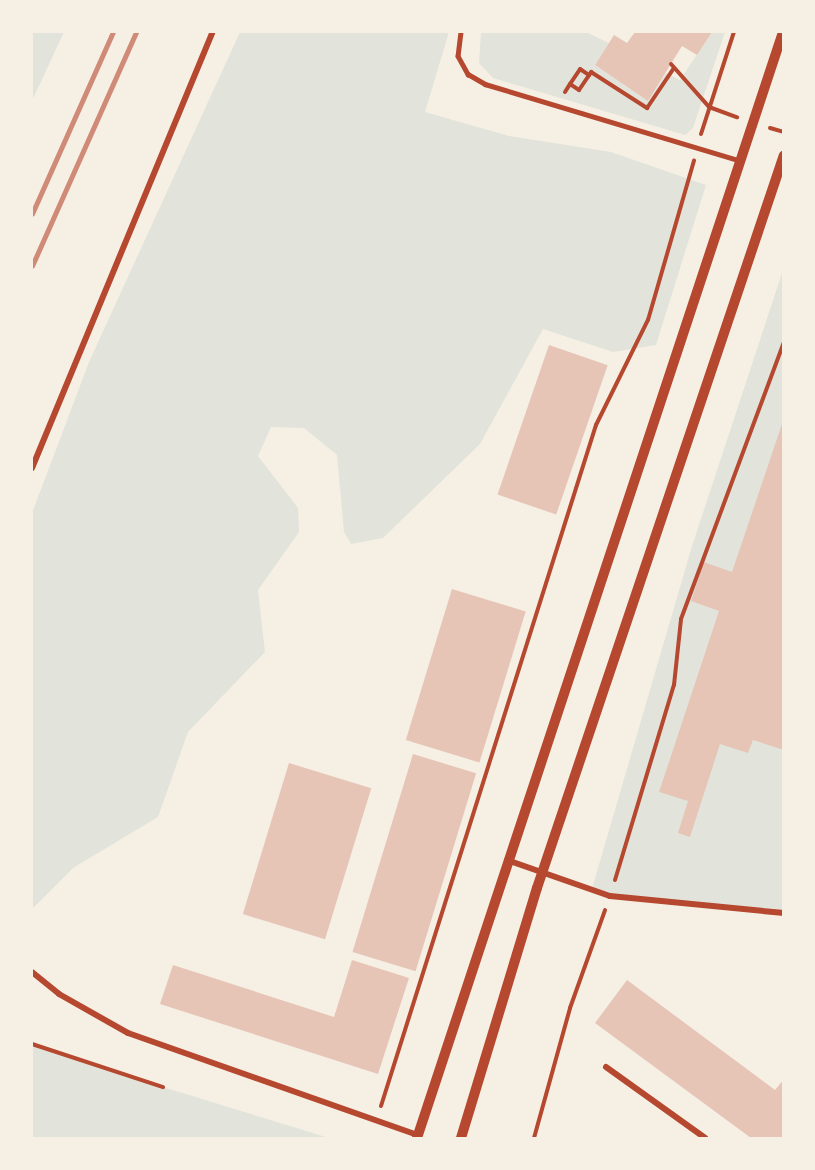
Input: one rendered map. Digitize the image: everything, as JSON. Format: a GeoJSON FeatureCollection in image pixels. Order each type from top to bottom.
{"type":"FeatureCollection","features":[{"type":"Feature","properties":{"kind":"street"},"geometry":{"type":"LineString","coordinates":[[32,468],[213,32]]}},
{"type":"Feature","properties":{"kind":"street"},"geometry":{"type":"LineString","coordinates":[[32,972],[59,994],[128,1032],[420,1138],[507,860],[743,162],[783,32]]}},
{"type":"Feature","properties":{"kind":"street"},"geometry":{"type":"LineString","coordinates":[[460,1138],[542,873],[780,175],[783,154]]}},
{"type":"Feature","properties":{"kind":"street"},"geometry":{"type":"LineString","coordinates":[[507,860],[610,896],[783,913]]}},
{"type":"Feature","properties":{"kind":"street"},"geometry":{"type":"LineString","coordinates":[[606,1067],[705,1138]]}},
{"type":"Feature","properties":{"kind":"lane"},"geometry":{"type":"LineString","coordinates":[[461,32],[458,56],[468,74],[485,84],[743,162]]}},
{"type":"Feature","properties":{"kind":"path"},"geometry":{"type":"LineString","coordinates":[[375,1123],[596,425],[648,320],[708,108],[734,32]]}},
{"type":"Feature","properties":{"kind":"path"},"geometry":{"type":"LineString","coordinates":[[559,102],[579,69],[647,108],[673,66],[708,108]]}},
{"type":"Feature","properties":{"kind":"path"},"geometry":{"type":"LineString","coordinates":[[570,84],[579,90],[589,75]]}},
{"type":"Feature","properties":{"kind":"path"},"geometry":{"type":"LineString","coordinates":[[534,1138],[570,1008],[610,896],[674,685],[685,608],[783,342]]}},
{"type":"Feature","properties":{"kind":"path"},"geometry":{"type":"LineString","coordinates":[[32,1044],[164,1087]]}},
{"type":"Feature","properties":{"kind":"shaded area"},"geometry":{"type":"Polygon","coordinates":[[[32,32],[64,32],[32,101],[32,32]]]}},
{"type":"Feature","properties":{"kind":"shaded area"},"geometry":{"type":"Polygon","coordinates":[[[240,32],[449,32],[425,112],[509,136],[611,152],[706,185],[656,345],[613,352],[543,329],[480,444],[383,538],[351,544],[344,532],[337,455],[304,428],[271,427],[258,456],[298,508],[299,532],[258,590],[265,652],[188,732],[158,817],[73,868],[32,909],[32,513],[89,362],[240,32]]]}},
{"type":"Feature","properties":{"kind":"shaded area"},"geometry":{"type":"Polygon","coordinates":[[[481,32],[586,32],[609,43],[595,65],[648,101],[666,73],[680,80],[712,32],[725,32],[693,128],[685,135],[493,78],[479,63],[481,32]]]}},
{"type":"Feature","properties":{"kind":"shaded area"},"geometry":{"type":"Polygon","coordinates":[[[783,270],[783,913],[591,892],[692,546],[783,270]]]}},
{"type":"Feature","properties":{"kind":"shaded area"},"geometry":{"type":"Polygon","coordinates":[[[32,1044],[163,1087],[329,1138],[32,1138],[32,1044]]]}},
{"type":"Feature","properties":{"kind":"building"},"geometry":{"type":"Polygon","coordinates":[[[635,32],[712,32],[697,55],[682,46],[648,101],[595,65],[614,35],[627,43],[635,32]]]}},
{"type":"Feature","properties":{"kind":"building"},"geometry":{"type":"Polygon","coordinates":[[[549,345],[608,365],[556,515],[498,494],[549,345]]]}},
{"type":"Feature","properties":{"kind":"building"},"geometry":{"type":"Polygon","coordinates":[[[784,418],[784,750],[753,740],[748,753],[720,744],[690,837],[678,833],[688,801],[659,792],[719,611],[691,601],[704,562],[732,572],[784,418]]]}},
{"type":"Feature","properties":{"kind":"building"},"geometry":{"type":"Polygon","coordinates":[[[452,589],[526,612],[479,763],[406,740],[452,589]]]}},
{"type":"Feature","properties":{"kind":"building"},"geometry":{"type":"Polygon","coordinates":[[[413,754],[476,773],[416,971],[352,952],[413,754]]]}},
{"type":"Feature","properties":{"kind":"building"},"geometry":{"type":"Polygon","coordinates":[[[289,763],[371,788],[325,939],[243,914],[289,763]]]}},
{"type":"Feature","properties":{"kind":"building"},"geometry":{"type":"Polygon","coordinates":[[[352,960],[409,978],[378,1074],[160,1004],[173,965],[334,1017],[352,960]]]}},
{"type":"Feature","properties":{"kind":"building"},"geometry":{"type":"Polygon","coordinates":[[[627,980],[775,1090],[784,1079],[784,1138],[751,1138],[595,1023],[627,980]]]}},
{"type":"Feature","properties":{"kind":"railway"},"geometry":{"type":"LineString","coordinates":[[32,214],[113,32]]}},
{"type":"Feature","properties":{"kind":"railway"},"geometry":{"type":"LineString","coordinates":[[32,266],[136,32]]}}]}
